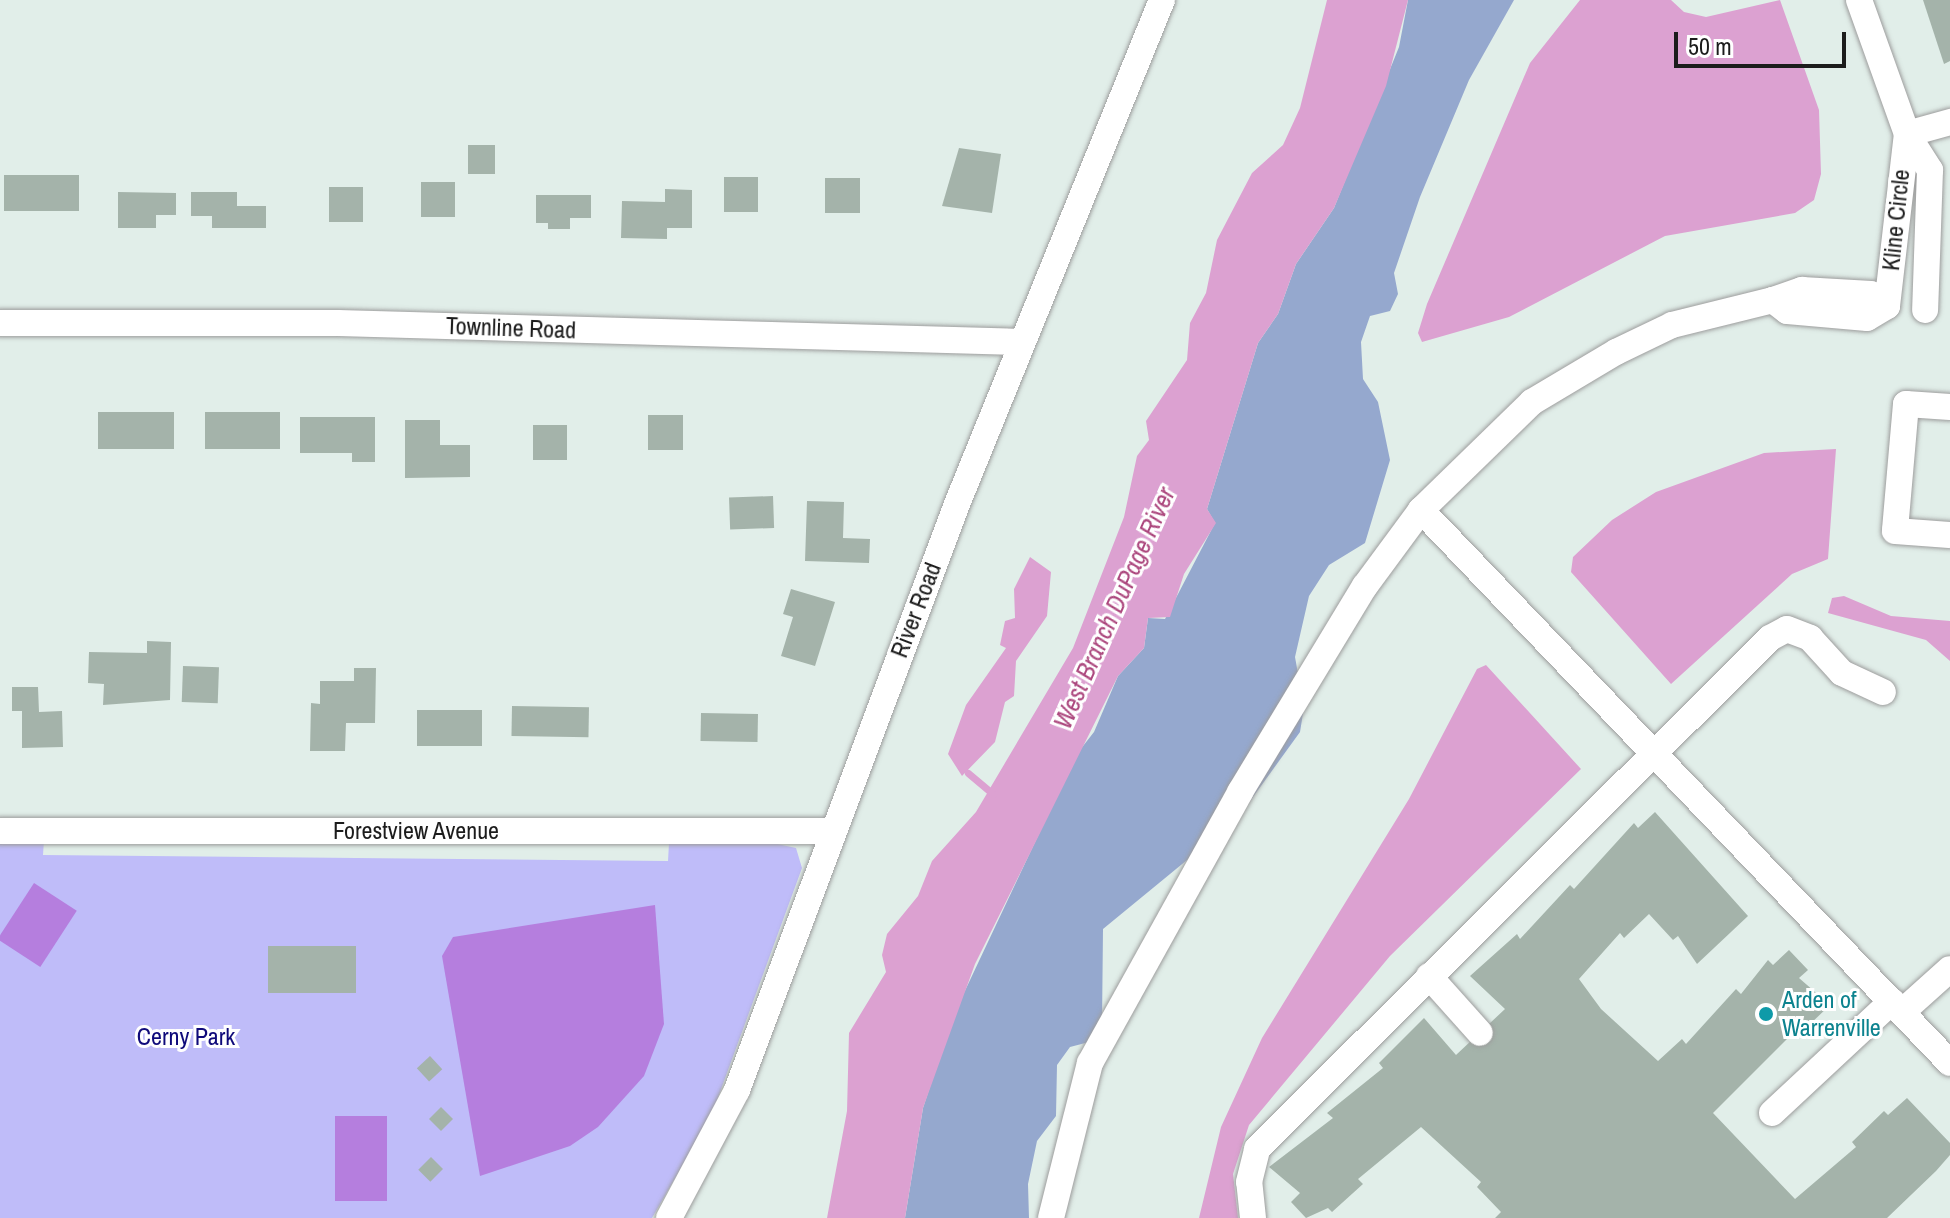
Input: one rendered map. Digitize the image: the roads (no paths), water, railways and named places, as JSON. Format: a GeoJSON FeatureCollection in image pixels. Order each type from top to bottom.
{"type":"FeatureCollection","features":[{"type":"Feature","properties":{"kind":"street","name":"River Road"},"geometry":{"type":"LineString","coordinates":[[669,1218],[737,1090],[831,831],[1021,342],[1162,0]]}},
{"type":"Feature","properties":{"kind":"street","name":"Kline Circle"},"geometry":{"type":"LineString","coordinates":[[1859,0],[1907,134],[1930,170],[1938,311]]}},
{"type":"Feature","properties":{"kind":"street"},"geometry":{"type":"LineString","coordinates":[[1907,134],[1950,122]]}},
{"type":"Feature","properties":{"kind":"street","name":"Kline Circle"},"geometry":{"type":"LineString","coordinates":[[1887,306],[1907,134]]}},
{"type":"Feature","properties":{"kind":"street"},"geometry":{"type":"LineString","coordinates":[[1051,1218],[1090,1063],[1240,792],[1365,586],[1421,510],[1532,402],[1604,359],[1672,325],[1802,290],[1871,294],[1887,306],[1938,311]]}},
{"type":"Feature","properties":{"kind":"street","name":"Townline Road"},"geometry":{"type":"LineString","coordinates":[[0,323],[338,323],[1021,342]]}},
{"type":"Feature","properties":{"kind":"street"},"geometry":{"type":"LineString","coordinates":[[1950,407],[1906,404],[1895,531],[1950,535]]}},
{"type":"Feature","properties":{"kind":"street"},"geometry":{"type":"LineString","coordinates":[[1421,510],[1655,751],[1950,1063]]}},
{"type":"Feature","properties":{"kind":"street"},"geometry":{"type":"LineString","coordinates":[[1253,1218],[1249,1182],[1257,1149],[1770,638],[1787,629],[1810,638],[1842,673],[1883,692]]}},
{"type":"Feature","properties":{"kind":"street","name":"Forestview Avenue"},"geometry":{"type":"LineString","coordinates":[[0,831],[831,831]]}},
{"type":"Feature","properties":{"kind":"street"},"geometry":{"type":"LineString","coordinates":[[1772,1113],[1897,1007],[1950,969]]}},
{"type":"Feature","properties":{"kind":"street"},"geometry":{"type":"LineString","coordinates":[[1429,976],[1480,1033]]}},
{"type":"Feature","properties":{"kind":"water","name":"West Branch DuPage River"},"geometry":{"type":"Polygon","coordinates":[[[1327,0],[1408,0],[1386,86],[1334,208],[1296,264],[1278,314],[1258,343],[1207,509],[1216,523],[1184,574],[1170,617],[1148,618],[1144,648],[1118,676],[975,964],[923,1108],[905,1218],[827,1218],[847,1111],[849,1033],[886,972],[882,955],[887,934],[918,896],[932,861],[976,812],[1073,648],[1124,517],[1137,456],[1149,440],[1146,421],[1187,360],[1190,323],[1206,293],[1217,240],[1252,173],[1283,145],[1300,108],[1327,0]]]}},
{"type":"Feature","properties":{"kind":"water"},"geometry":{"type":"Polygon","coordinates":[[[1580,0],[1671,0],[1684,12],[1706,17],[1780,0],[1819,110],[1821,174],[1814,200],[1795,213],[1665,236],[1509,317],[1422,342],[1418,333],[1427,304],[1530,63],[1580,0]]]}},
{"type":"Feature","properties":{"kind":"water"},"geometry":{"type":"Polygon","coordinates":[[[1836,449],[1828,559],[1792,574],[1671,684],[1571,572],[1573,557],[1612,520],[1656,492],[1764,453],[1836,449]]]}},
{"type":"Feature","properties":{"kind":"water"},"geometry":{"type":"Polygon","coordinates":[[[1030,557],[1051,572],[1047,616],[1016,661],[1014,696],[1005,702],[995,742],[962,776],[948,754],[966,705],[1006,648],[1000,645],[1005,621],[1015,618],[1014,589],[1030,557]]]}},
{"type":"Feature","properties":{"kind":"water"},"geometry":{"type":"Polygon","coordinates":[[[1844,596],[1891,616],[1950,621],[1950,661],[1926,640],[1828,613],[1832,598],[1844,596]]]}},
{"type":"Feature","properties":{"kind":"water"},"geometry":{"type":"Polygon","coordinates":[[[1486,665],[1581,769],[1390,956],[1249,1125],[1233,1174],[1238,1218],[1199,1218],[1221,1127],[1262,1038],[1409,799],[1477,669],[1486,665]]]}},
{"type":"Feature","properties":{"kind":"waterway"},"geometry":{"type":"LineString","coordinates":[[968,773],[993,794]]}},
{"type":"Feature","properties":{"kind":"place","name":"Arden of Warrenville"},"geometry":{"type":"Point","coordinates":[1766,1014]}},
{"type":"Feature","properties":{"kind":"park label","name":"Cerny Park"},"geometry":{"type":"Point","coordinates":[186,1037]}}]}
